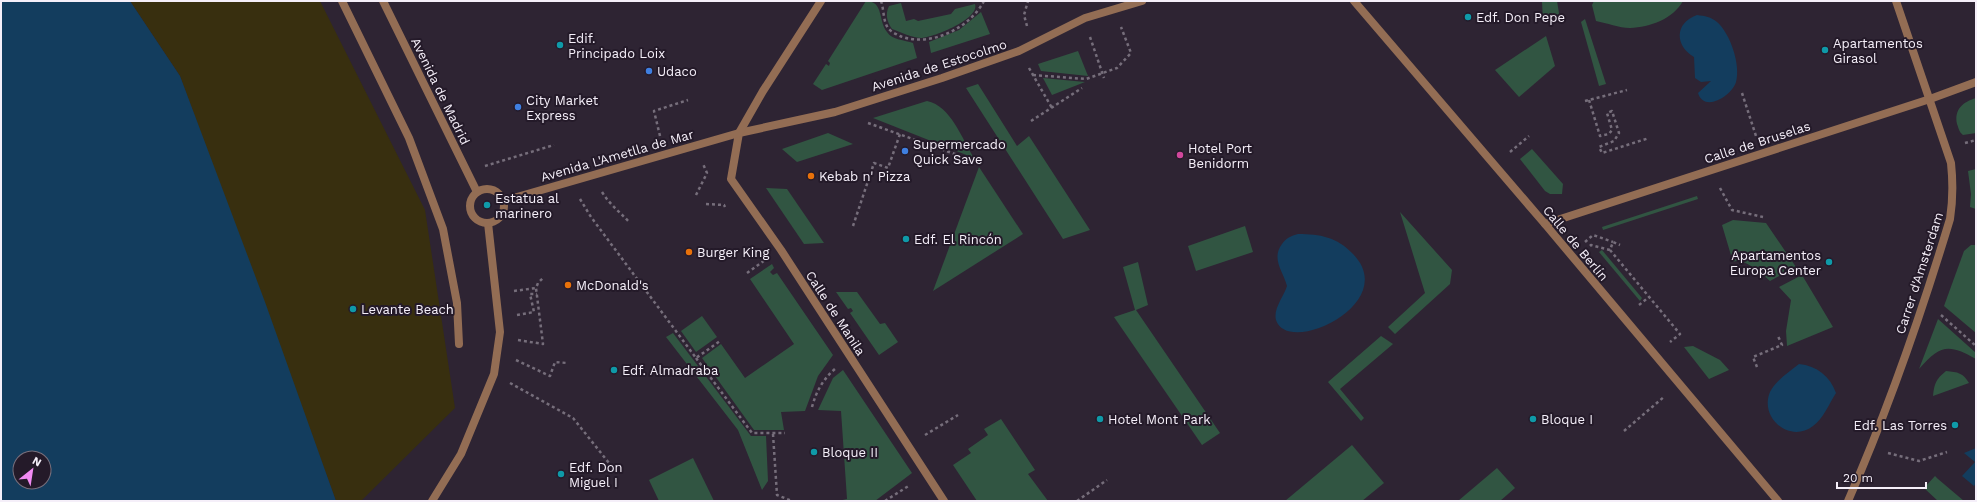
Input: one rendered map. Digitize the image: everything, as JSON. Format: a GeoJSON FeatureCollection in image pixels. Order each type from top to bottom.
{"type":"FeatureCollection","features":[{"type":"Feature","properties":{"kind":"street"},"geometry":{"type":"LineString","coordinates":[[342,1],[409,138],[443,229],[457,303],[459,344]]}},
{"type":"Feature","properties":{"kind":"street","name":"Avenida de Madrid"},"geometry":{"type":"LineString","coordinates":[[383,1],[478,192]]}},
{"type":"Feature","properties":{"kind":"street","name":"Calle de Manila"},"geometry":{"type":"LineString","coordinates":[[821,1],[763,91],[739,133],[731,179],[781,250],[944,501]]}},
{"type":"Feature","properties":{"kind":"street","name":"Avenida de Estocolmo"},"geometry":{"type":"LineString","coordinates":[[739,133],[835,112],[1019,51],[1032,43],[1085,18],[1142,1]]}},
{"type":"Feature","properties":{"kind":"street","name":"Calle de Berlín"},"geometry":{"type":"LineString","coordinates":[[1354,1],[1545,224],[1778,501]]}},
{"type":"Feature","properties":{"kind":"street","name":"Carrer d'Amsterdam"},"geometry":{"type":"LineString","coordinates":[[1848,501],[1871,449],[1922,309],[1950,219],[1954,190],[1952,163],[1896,1]]}},
{"type":"Feature","properties":{"kind":"street","name":"Calle de Bruselas"},"geometry":{"type":"LineString","coordinates":[[1545,224],[1930,99],[1976,82]]}},
{"type":"Feature","properties":{"kind":"street","name":"Avenida L'Ametlla de Mar"},"geometry":{"type":"LineString","coordinates":[[503,201],[739,133]]}},
{"type":"Feature","properties":{"kind":"street"},"geometry":{"type":"LineString","coordinates":[[482,189],[489,189],[500,195],[503,201],[504,207],[500,216],[494,222],[488,223],[479,221],[474,218],[470,208],[470,199],[482,189]]}},
{"type":"Feature","properties":{"kind":"street"},"geometry":{"type":"LineString","coordinates":[[432,501],[461,454],[494,374],[500,332],[488,223]]}},
{"type":"Feature","properties":{"kind":"path"},"geometry":{"type":"LineString","coordinates":[[881,1],[887,27],[893,33],[917,40],[931,38],[957,28],[977,13],[984,1]]}},
{"type":"Feature","properties":{"kind":"path"},"geometry":{"type":"LineString","coordinates":[[1028,1],[1024,15],[1032,43]]}},
{"type":"Feature","properties":{"kind":"path"},"geometry":{"type":"LineString","coordinates":[[1033,75],[1086,79],[1117,68],[1131,54],[1115,9]]}},
{"type":"Feature","properties":{"kind":"path"},"geometry":{"type":"LineString","coordinates":[[1096,56],[1104,78]]}},
{"type":"Feature","properties":{"kind":"path"},"geometry":{"type":"LineString","coordinates":[[1031,71],[1052,108]]}},
{"type":"Feature","properties":{"kind":"path"},"geometry":{"type":"LineString","coordinates":[[1030,121],[1082,88]]}},
{"type":"Feature","properties":{"kind":"path"},"geometry":{"type":"LineString","coordinates":[[1585,101],[1627,90]]}},
{"type":"Feature","properties":{"kind":"path"},"geometry":{"type":"LineString","coordinates":[[1742,93],[1762,153]]}},
{"type":"Feature","properties":{"kind":"path"},"geometry":{"type":"LineString","coordinates":[[664,154],[654,111],[688,100]]}},
{"type":"Feature","properties":{"kind":"path"},"geometry":{"type":"LineString","coordinates":[[1589,100],[1600,136],[1609,134],[1612,130],[1607,113],[1612,111],[1619,133],[1614,141],[1599,147],[1602,153],[1649,138]]}},
{"type":"Feature","properties":{"kind":"path"},"geometry":{"type":"LineString","coordinates":[[835,112],[966,158],[965,162]]}},
{"type":"Feature","properties":{"kind":"path"},"geometry":{"type":"LineString","coordinates":[[853,226],[874,163],[888,168],[900,134]]}},
{"type":"Feature","properties":{"kind":"path"},"geometry":{"type":"LineString","coordinates":[[1494,164],[1529,136]]}},
{"type":"Feature","properties":{"kind":"path"},"geometry":{"type":"LineString","coordinates":[[467,172],[554,145]]}},
{"type":"Feature","properties":{"kind":"path"},"geometry":{"type":"LineString","coordinates":[[1713,169],[1720,188],[1732,210],[1764,217]]}},
{"type":"Feature","properties":{"kind":"path"},"geometry":{"type":"LineString","coordinates":[[696,194],[707,173]]}},
{"type":"Feature","properties":{"kind":"path"},"geometry":{"type":"LineString","coordinates":[[569,182],[591,217],[752,433],[784,433]]}},
{"type":"Feature","properties":{"kind":"path"},"geometry":{"type":"LineString","coordinates":[[610,205],[617,209],[630,223]]}},
{"type":"Feature","properties":{"kind":"path"},"geometry":{"type":"LineString","coordinates":[[1594,235],[1620,245]]}},
{"type":"Feature","properties":{"kind":"path"},"geometry":{"type":"LineString","coordinates":[[1610,250],[1613,242]]}},
{"type":"Feature","properties":{"kind":"path"},"geometry":{"type":"LineString","coordinates":[[1574,260],[1592,245],[1610,250],[1680,334]]}},
{"type":"Feature","properties":{"kind":"path"},"geometry":{"type":"LineString","coordinates":[[538,344],[544,344],[536,288],[538,283],[543,278]]}},
{"type":"Feature","properties":{"kind":"path"},"geometry":{"type":"LineString","coordinates":[[527,290],[536,288]]}},
{"type":"Feature","properties":{"kind":"path"},"geometry":{"type":"LineString","coordinates":[[499,317],[534,312],[530,294],[537,294]]}},
{"type":"Feature","properties":{"kind":"path"},"geometry":{"type":"LineString","coordinates":[[1940,314],[1976,346]]}},
{"type":"Feature","properties":{"kind":"path"},"geometry":{"type":"LineString","coordinates":[[1757,367],[1753,357],[1782,345],[1778,336]]}},
{"type":"Feature","properties":{"kind":"path"},"geometry":{"type":"LineString","coordinates":[[696,358],[720,341]]}},
{"type":"Feature","properties":{"kind":"path"},"geometry":{"type":"LineString","coordinates":[[498,351],[550,376],[555,362],[567,363]]}},
{"type":"Feature","properties":{"kind":"path"},"geometry":{"type":"LineString","coordinates":[[812,407],[815,397],[826,377],[850,358]]}},
{"type":"Feature","properties":{"kind":"path"},"geometry":{"type":"LineString","coordinates":[[494,374],[573,418],[617,473]]}},
{"type":"Feature","properties":{"kind":"path"},"geometry":{"type":"LineString","coordinates":[[1624,431],[1679,384]]}},
{"type":"Feature","properties":{"kind":"path"},"geometry":{"type":"LineString","coordinates":[[908,446],[958,415]]}},
{"type":"Feature","properties":{"kind":"path"},"geometry":{"type":"LineString","coordinates":[[773,434],[777,495],[792,501]]}},
{"type":"Feature","properties":{"kind":"path"},"geometry":{"type":"LineString","coordinates":[[1886,452],[1919,461],[1947,452]]}},
{"type":"Feature","properties":{"kind":"path"},"geometry":{"type":"LineString","coordinates":[[885,501],[926,474]]}},
{"type":"Feature","properties":{"kind":"path"},"geometry":{"type":"LineString","coordinates":[[1077,501],[1107,480]]}},
{"type":"Feature","properties":{"kind":"green space"},"geometry":{"type":"Polygon","coordinates":[[[866,1],[876,4],[884,28],[889,35],[913,43],[917,58],[822,90],[813,84],[826,64],[829,66],[830,63],[828,61],[866,1]]]}},
{"type":"Feature","properties":{"kind":"green space"},"geometry":{"type":"Polygon","coordinates":[[[1542,1],[1557,1],[1560,19],[1543,23],[1542,1]]]}},
{"type":"Feature","properties":{"kind":"green space"},"geometry":{"type":"Polygon","coordinates":[[[1594,1],[1683,1],[1673,13],[1660,21],[1645,26],[1626,28],[1596,21],[1592,5],[1594,1]]]}},
{"type":"Feature","properties":{"kind":"green space"},"geometry":{"type":"Polygon","coordinates":[[[901,3],[906,21],[914,19],[918,21],[951,14],[955,9],[975,4],[975,10],[971,16],[955,26],[945,31],[922,38],[907,35],[892,29],[890,26],[887,15],[889,6],[901,3]]]}},
{"type":"Feature","properties":{"kind":"green space"},"geometry":{"type":"Polygon","coordinates":[[[981,12],[990,34],[931,53],[929,42],[959,30],[981,12]]]}},
{"type":"Feature","properties":{"kind":"green space"},"geometry":{"type":"Polygon","coordinates":[[[1585,19],[1606,84],[1599,86],[1581,22],[1585,19]]]}},
{"type":"Feature","properties":{"kind":"green space"},"geometry":{"type":"Polygon","coordinates":[[[1546,36],[1555,66],[1519,97],[1495,70],[1546,36]]]}},
{"type":"Feature","properties":{"kind":"green space"},"geometry":{"type":"Polygon","coordinates":[[[1078,51],[1088,76],[1041,71],[1038,64],[1078,51]]]}},
{"type":"Feature","properties":{"kind":"green space"},"geometry":{"type":"Polygon","coordinates":[[[1043,78],[1085,82],[1052,95],[1043,78]]]}},
{"type":"Feature","properties":{"kind":"green space"},"geometry":{"type":"Polygon","coordinates":[[[978,84],[1017,146],[1029,136],[1090,230],[1063,239],[966,88],[978,84]]]}},
{"type":"Feature","properties":{"kind":"green space"},"geometry":{"type":"Polygon","coordinates":[[[1976,98],[1976,133],[1963,135],[1960,132],[1956,119],[1958,110],[1963,104],[1976,98]]]}},
{"type":"Feature","properties":{"kind":"green space"},"geometry":{"type":"Polygon","coordinates":[[[927,101],[943,109],[949,116],[974,158],[873,118],[927,101]]]}},
{"type":"Feature","properties":{"kind":"green space"},"geometry":{"type":"Polygon","coordinates":[[[828,133],[853,144],[797,162],[782,149],[828,133]]]}},
{"type":"Feature","properties":{"kind":"green space"},"geometry":{"type":"Polygon","coordinates":[[[1532,149],[1563,184],[1562,194],[1550,194],[1545,191],[1520,159],[1532,149]]]}},
{"type":"Feature","properties":{"kind":"green space"},"geometry":{"type":"Polygon","coordinates":[[[979,167],[1023,234],[933,291],[979,167]]]}},
{"type":"Feature","properties":{"kind":"green space"},"geometry":{"type":"Polygon","coordinates":[[[1976,169],[1976,209],[1970,207],[1971,194],[1968,171],[1976,169]]]}},
{"type":"Feature","properties":{"kind":"green space"},"geometry":{"type":"Polygon","coordinates":[[[766,188],[787,189],[824,243],[804,244],[766,188]]]}},
{"type":"Feature","properties":{"kind":"green space"},"geometry":{"type":"Polygon","coordinates":[[[1697,196],[1698,199],[1603,230],[1602,227],[1697,196]]]}},
{"type":"Feature","properties":{"kind":"green space"},"geometry":{"type":"Polygon","coordinates":[[[1400,212],[1452,270],[1450,284],[1395,334],[1388,327],[1425,293],[1400,212]]]}},
{"type":"Feature","properties":{"kind":"green space"},"geometry":{"type":"Polygon","coordinates":[[[1733,220],[1766,223],[1796,267],[1770,281],[1747,264],[1737,261],[1733,262],[1722,225],[1733,220]]]}},
{"type":"Feature","properties":{"kind":"green space"},"geometry":{"type":"Polygon","coordinates":[[[1245,226],[1253,252],[1196,271],[1188,246],[1245,226]]]}},
{"type":"Feature","properties":{"kind":"green space"},"geometry":{"type":"Polygon","coordinates":[[[1971,245],[1976,245],[1976,333],[1944,306],[1964,251],[1971,245]]]}},
{"type":"Feature","properties":{"kind":"green space"},"geometry":{"type":"Polygon","coordinates":[[[1602,250],[1642,298],[1640,301],[1599,252],[1602,250]]]}},
{"type":"Feature","properties":{"kind":"green space"},"geometry":{"type":"Polygon","coordinates":[[[1138,262],[1148,305],[1136,310],[1220,433],[1202,445],[1114,317],[1135,310],[1123,267],[1138,262]]]}},
{"type":"Feature","properties":{"kind":"green space"},"geometry":{"type":"Polygon","coordinates":[[[772,264],[774,268],[770,272],[773,275],[777,273],[833,355],[818,376],[805,411],[781,412],[784,430],[754,430],[702,358],[721,344],[745,378],[794,344],[750,279],[772,264]]]}},
{"type":"Feature","properties":{"kind":"green space"},"geometry":{"type":"Polygon","coordinates":[[[1802,275],[1833,327],[1787,346],[1786,331],[1791,300],[1779,287],[1802,275]]]}},
{"type":"Feature","properties":{"kind":"green space"},"geometry":{"type":"Polygon","coordinates":[[[836,292],[857,292],[880,324],[885,323],[898,342],[879,355],[850,313],[853,311],[851,308],[848,309],[836,292]]]}},
{"type":"Feature","properties":{"kind":"green space"},"geometry":{"type":"Polygon","coordinates":[[[702,316],[717,337],[696,352],[681,331],[702,316]]]}},
{"type":"Feature","properties":{"kind":"green space"},"geometry":{"type":"Polygon","coordinates":[[[1938,319],[1976,353],[1976,359],[1958,350],[1945,349],[1933,355],[1919,369],[1938,319]]]}},
{"type":"Feature","properties":{"kind":"green space"},"geometry":{"type":"Polygon","coordinates":[[[673,333],[751,436],[766,436],[768,481],[762,490],[738,430],[666,337],[673,333]]]}},
{"type":"Feature","properties":{"kind":"green space"},"geometry":{"type":"Polygon","coordinates":[[[1381,336],[1393,344],[1340,389],[1364,418],[1361,421],[1328,382],[1381,336]]]}},
{"type":"Feature","properties":{"kind":"green space"},"geometry":{"type":"Polygon","coordinates":[[[1693,346],[1720,360],[1729,370],[1709,379],[1684,347],[1693,346]]]}},
{"type":"Feature","properties":{"kind":"green space"},"geometry":{"type":"Polygon","coordinates":[[[843,370],[912,473],[875,501],[838,501],[847,499],[841,411],[818,410],[833,378],[843,370]]]}},
{"type":"Feature","properties":{"kind":"green space"},"geometry":{"type":"Polygon","coordinates":[[[1946,371],[1960,374],[1965,377],[1969,383],[1933,396],[1936,382],[1946,371]]]}},
{"type":"Feature","properties":{"kind":"green space"},"geometry":{"type":"Polygon","coordinates":[[[1001,419],[1035,470],[1028,474],[1048,501],[977,501],[953,465],[971,453],[968,449],[988,435],[984,429],[1001,419]]]}},
{"type":"Feature","properties":{"kind":"green space"},"geometry":{"type":"Polygon","coordinates":[[[1352,445],[1384,483],[1362,501],[1285,501],[1352,445]]]}},
{"type":"Feature","properties":{"kind":"green space"},"geometry":{"type":"Polygon","coordinates":[[[693,458],[714,501],[659,501],[649,480],[693,458]]]}},
{"type":"Feature","properties":{"kind":"green space"},"geometry":{"type":"Polygon","coordinates":[[[1497,468],[1515,488],[1500,501],[1458,501],[1497,468]]]}},
{"type":"Feature","properties":{"kind":"green space"},"geometry":{"type":"Polygon","coordinates":[[[1935,476],[1964,501],[1938,501],[1924,488],[1935,476]]]}},
{"type":"Feature","properties":{"kind":"sand","name":"Levante Beach"},"geometry":{"type":"Polygon","coordinates":[[[130,1],[320,1],[425,210],[455,408],[361,501],[336,501],[180,76],[130,1]]]}},
{"type":"Feature","properties":{"kind":"water"},"geometry":{"type":"Polygon","coordinates":[[[1,1],[130,1],[180,76],[265,302],[336,501],[1,501],[1,1]]]}},
{"type":"Feature","properties":{"kind":"water"},"geometry":{"type":"Polygon","coordinates":[[[1697,15],[1712,19],[1722,27],[1730,41],[1736,58],[1736,82],[1724,97],[1712,102],[1706,102],[1701,99],[1698,93],[1711,81],[1701,82],[1695,78],[1694,57],[1683,47],[1681,41],[1681,29],[1684,23],[1697,15]]]}},
{"type":"Feature","properties":{"kind":"water"},"geometry":{"type":"Polygon","coordinates":[[[1298,234],[1321,236],[1341,244],[1353,254],[1364,272],[1363,290],[1353,306],[1337,319],[1318,328],[1300,332],[1285,330],[1276,320],[1275,316],[1277,307],[1287,286],[1279,265],[1279,249],[1287,239],[1298,234]]]}},
{"type":"Feature","properties":{"kind":"water"},"geometry":{"type":"Polygon","coordinates":[[[1799,364],[1812,367],[1822,373],[1830,382],[1836,393],[1817,423],[1804,431],[1795,432],[1786,430],[1779,426],[1769,411],[1768,402],[1770,392],[1776,384],[1783,376],[1799,364]]]}},
{"type":"Feature","properties":{"kind":"water"},"geometry":{"type":"Polygon","coordinates":[[[1976,448],[1976,483],[1974,486],[1962,476],[1975,462],[1964,453],[1976,448]]]}},
{"type":"Feature","properties":{"kind":"place","name":"Edf. Don Pepe"},"geometry":{"type":"Point","coordinates":[1468,17]}},
{"type":"Feature","properties":{"kind":"place","name":"Edif. Principado Loix"},"geometry":{"type":"Point","coordinates":[560,45]}},
{"type":"Feature","properties":{"kind":"place","name":"Apartamentos Girasol"},"geometry":{"type":"Point","coordinates":[1825,50]}},
{"type":"Feature","properties":{"kind":"place","name":"Udaco"},"geometry":{"type":"Point","coordinates":[649,71]}},
{"type":"Feature","properties":{"kind":"place","name":"City Market Express"},"geometry":{"type":"Point","coordinates":[518,107]}},
{"type":"Feature","properties":{"kind":"place","name":"Supermercado Quick Save"},"geometry":{"type":"Point","coordinates":[905,151]}},
{"type":"Feature","properties":{"kind":"place","name":"Hotel Port Benidorm"},"geometry":{"type":"Point","coordinates":[1180,155]}},
{"type":"Feature","properties":{"kind":"place","name":"Kebab n' Pizza"},"geometry":{"type":"Point","coordinates":[811,176]}},
{"type":"Feature","properties":{"kind":"place","name":"Estatua al marinero"},"geometry":{"type":"Point","coordinates":[487,205]}},
{"type":"Feature","properties":{"kind":"place","name":"Edf. El Rincón"},"geometry":{"type":"Point","coordinates":[906,239]}},
{"type":"Feature","properties":{"kind":"place","name":"Burger King"},"geometry":{"type":"Point","coordinates":[689,252]}},
{"type":"Feature","properties":{"kind":"place","name":"Apartamentos Europa Center"},"geometry":{"type":"Point","coordinates":[1829,262]}},
{"type":"Feature","properties":{"kind":"place","name":"McDonald's"},"geometry":{"type":"Point","coordinates":[568,285]}},
{"type":"Feature","properties":{"kind":"place","name":"Levante Beach"},"geometry":{"type":"Point","coordinates":[353,309]}},
{"type":"Feature","properties":{"kind":"place","name":"Edf. Almadraba"},"geometry":{"type":"Point","coordinates":[614,370]}},
{"type":"Feature","properties":{"kind":"place","name":"Hotel Mont Park"},"geometry":{"type":"Point","coordinates":[1100,419]}},
{"type":"Feature","properties":{"kind":"place","name":"Bloque I"},"geometry":{"type":"Point","coordinates":[1533,419]}},
{"type":"Feature","properties":{"kind":"place","name":"Edf. Las Torres"},"geometry":{"type":"Point","coordinates":[1955,425]}},
{"type":"Feature","properties":{"kind":"place","name":"Bloque II"},"geometry":{"type":"Point","coordinates":[814,452]}},
{"type":"Feature","properties":{"kind":"place","name":"Edf. Don Miguel I"},"geometry":{"type":"Point","coordinates":[561,474]}}]}
